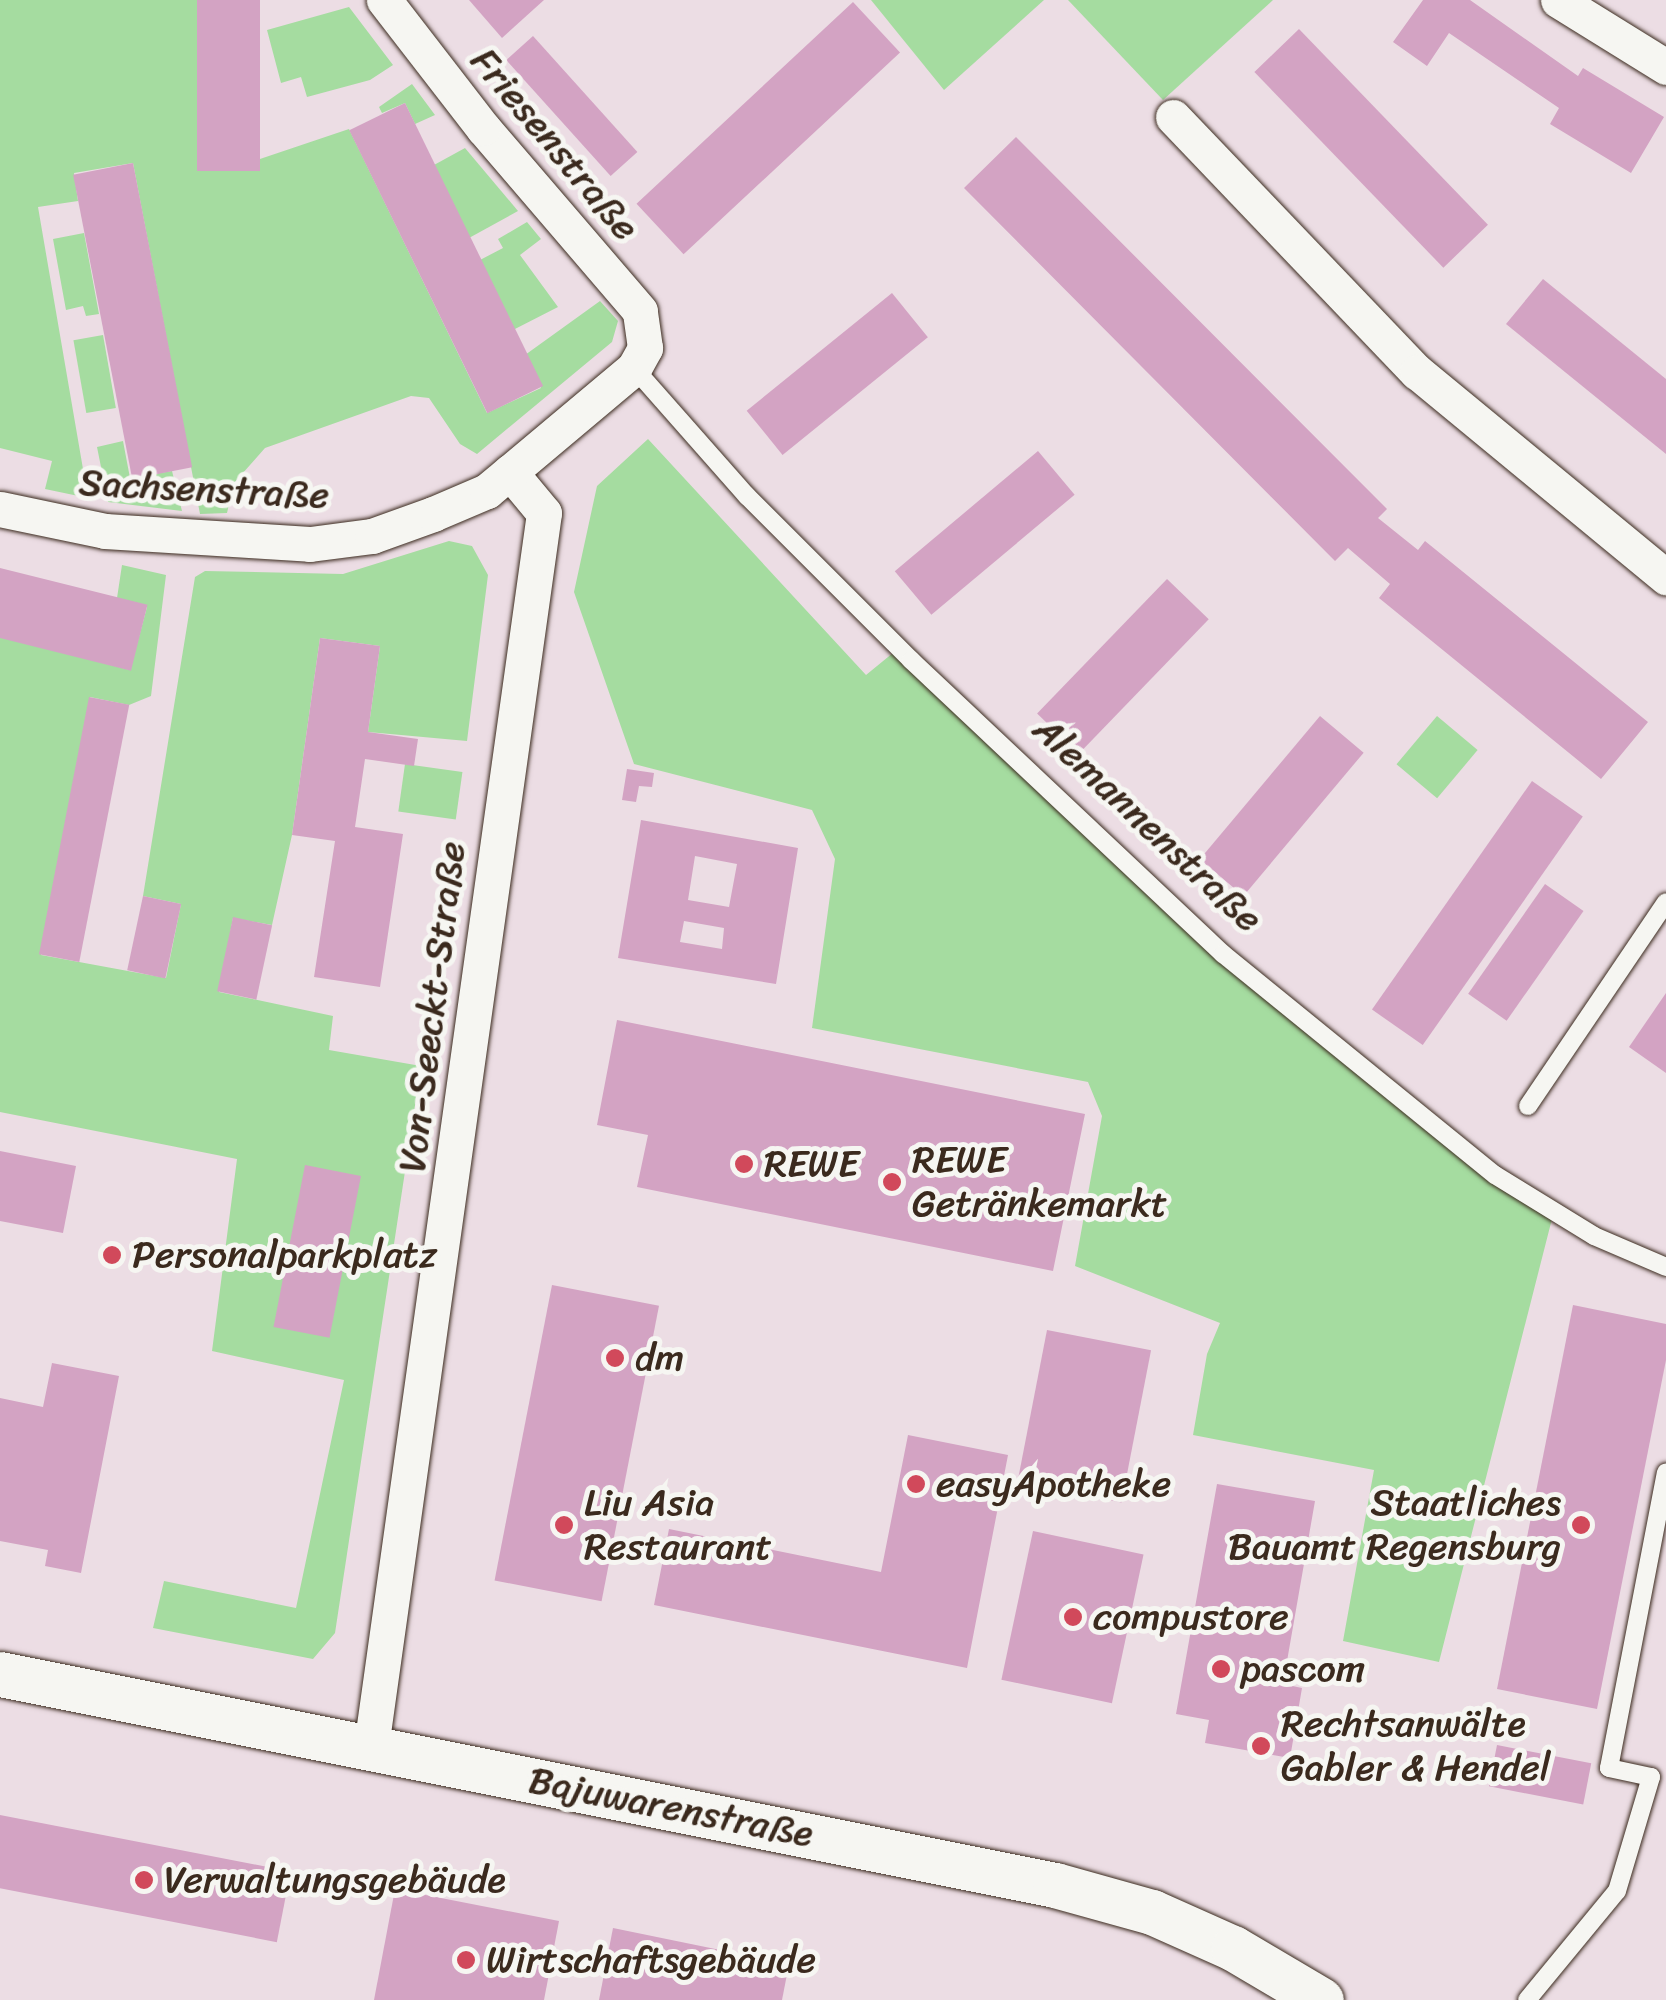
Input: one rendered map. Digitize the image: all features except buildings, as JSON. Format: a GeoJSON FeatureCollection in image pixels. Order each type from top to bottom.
{"type":"FeatureCollection","features":[{"type":"Feature","properties":{"kind":"street","name":"Friesenstraße"},"geometry":{"type":"LineString","coordinates":[[384,0],[640,310],[639,358]]}},
{"type":"Feature","properties":{"kind":"street"},"geometry":{"type":"LineString","coordinates":[[1558,0],[1666,66]]}},
{"type":"Feature","properties":{"kind":"street"},"geometry":{"type":"LineString","coordinates":[[1172,117],[1418,372],[1666,576]]}},
{"type":"Feature","properties":{"kind":"street"},"geometry":{"type":"LineString","coordinates":[[510,472],[639,358]]}},
{"type":"Feature","properties":{"kind":"street","name":"Sachsenstraße"},"geometry":{"type":"LineString","coordinates":[[0,509],[105,531],[310,544],[372,536],[488,491],[510,472]]}},
{"type":"Feature","properties":{"kind":"street","name":"Von-Seeckt-Straße"},"geometry":{"type":"LineString","coordinates":[[371,1747],[544,513],[510,472]]}},
{"type":"Feature","properties":{"kind":"street","name":"Bajuwarenstraße"},"geometry":{"type":"LineString","coordinates":[[0,1674],[1055,1884],[1152,1912],[1233,1948],[1321,2000]]}},
{"type":"Feature","properties":{"kind":"lane","name":"Alemannenstraße"},"geometry":{"type":"LineString","coordinates":[[639,358],[747,496],[912,660],[1224,954],[1495,1175],[1594,1236],[1666,1267]]}},
{"type":"Feature","properties":{"kind":"lane"},"geometry":{"type":"LineString","coordinates":[[1528,1106],[1666,902]]}},
{"type":"Feature","properties":{"kind":"lane"},"geometry":{"type":"LineString","coordinates":[[1528,2000],[1617,1891],[1651,1777],[1609,1768],[1666,1472]]}},
{"type":"Feature","properties":{"kind":"green space"},"geometry":{"type":"Polygon","coordinates":[[[0,0],[197,0],[239,166],[349,129],[487,413],[541,388],[525,355],[600,301],[618,321],[612,342],[477,454],[460,444],[429,398],[411,396],[265,448],[234,483],[227,513],[200,514],[133,163],[74,173],[78,201],[38,207],[88,498],[45,489],[52,461],[0,448],[0,0]]]}},
{"type":"Feature","properties":{"kind":"green space"},"geometry":{"type":"Polygon","coordinates":[[[871,0],[1044,0],[944,90],[871,0]]]}},
{"type":"Feature","properties":{"kind":"green space"},"geometry":{"type":"Polygon","coordinates":[[[1068,0],[1273,0],[1163,100],[1068,0]]]}},
{"type":"Feature","properties":{"kind":"green space"},"geometry":{"type":"Polygon","coordinates":[[[349,7],[393,65],[370,80],[307,97],[301,77],[281,83],[267,30],[349,7]]]}},
{"type":"Feature","properties":{"kind":"green space"},"geometry":{"type":"Polygon","coordinates":[[[412,84],[435,115],[415,124],[405,103],[382,113],[379,107],[412,84]]]}},
{"type":"Feature","properties":{"kind":"green space"},"geometry":{"type":"Polygon","coordinates":[[[465,148],[518,211],[469,238],[434,165],[465,148]]]}},
{"type":"Feature","properties":{"kind":"green space"},"geometry":{"type":"Polygon","coordinates":[[[527,222],[541,239],[520,255],[558,307],[513,330],[480,260],[503,248],[498,239],[527,222]]]}},
{"type":"Feature","properties":{"kind":"green space"},"geometry":{"type":"Polygon","coordinates":[[[84,233],[99,314],[86,316],[83,306],[66,310],[53,239],[84,233]]]}},
{"type":"Feature","properties":{"kind":"green space"},"geometry":{"type":"Polygon","coordinates":[[[103,335],[116,408],[86,413],[73,340],[103,335]]]}},
{"type":"Feature","properties":{"kind":"green space"},"geometry":{"type":"Polygon","coordinates":[[[648,439],[866,675],[899,648],[1223,954],[1554,1211],[1439,1662],[1343,1641],[1374,1470],[1193,1435],[1207,1354],[1220,1323],[1075,1266],[1102,1116],[1088,1082],[812,1028],[835,859],[812,810],[634,764],[574,592],[597,486],[648,439]]]}},
{"type":"Feature","properties":{"kind":"green space"},"geometry":{"type":"Polygon","coordinates":[[[123,441],[130,478],[172,471],[182,511],[108,502],[97,447],[123,441]]]}},
{"type":"Feature","properties":{"kind":"green space"},"geometry":{"type":"Polygon","coordinates":[[[449,541],[472,546],[488,575],[467,741],[368,732],[380,646],[320,638],[292,835],[272,925],[233,918],[219,992],[333,1016],[329,1050],[421,1066],[335,1633],[313,1659],[153,1628],[164,1581],[296,1608],[344,1380],[212,1351],[237,1159],[0,1112],[0,636],[130,670],[147,607],[117,598],[122,565],[166,575],[151,696],[129,705],[90,697],[41,955],[166,978],[181,904],[143,896],[195,577],[205,571],[343,574],[449,541]]]}},
{"type":"Feature","properties":{"kind":"green space"},"geometry":{"type":"Polygon","coordinates":[[[1437,716],[1478,750],[1437,798],[1397,764],[1437,716]]]}},
{"type":"Feature","properties":{"kind":"green space"},"geometry":{"type":"Polygon","coordinates":[[[405,764],[462,772],[456,820],[398,812],[405,764]]]}},
{"type":"Feature","properties":{"kind":"place","name":"REWE"},"geometry":{"type":"Point","coordinates":[744,1164]}},
{"type":"Feature","properties":{"kind":"place","name":"REWE Getränkemarkt"},"geometry":{"type":"Point","coordinates":[892,1182]}},
{"type":"Feature","properties":{"kind":"place","name":"Personalparkplatz"},"geometry":{"type":"Point","coordinates":[112,1255]}},
{"type":"Feature","properties":{"kind":"place","name":"dm"},"geometry":{"type":"Point","coordinates":[615,1358]}},
{"type":"Feature","properties":{"kind":"place","name":"easyApotheke"},"geometry":{"type":"Point","coordinates":[916,1484]}},
{"type":"Feature","properties":{"kind":"place","name":"Liu Asia Restaurant"},"geometry":{"type":"Point","coordinates":[564,1525]}},
{"type":"Feature","properties":{"kind":"place","name":"Staatliches Bauamt Regensburg"},"geometry":{"type":"Point","coordinates":[1581,1525]}},
{"type":"Feature","properties":{"kind":"place","name":"compustore"},"geometry":{"type":"Point","coordinates":[1073,1617]}},
{"type":"Feature","properties":{"kind":"place","name":"pascom"},"geometry":{"type":"Point","coordinates":[1221,1669]}},
{"type":"Feature","properties":{"kind":"place","name":"Rechtsanwälte Gabler & Hendel"},"geometry":{"type":"Point","coordinates":[1261,1746]}},
{"type":"Feature","properties":{"kind":"place","name":"Verwaltungsgebäude"},"geometry":{"type":"Point","coordinates":[144,1880]}},
{"type":"Feature","properties":{"kind":"place","name":"Wirtschaftsgebäude"},"geometry":{"type":"Point","coordinates":[466,1960]}}]}
